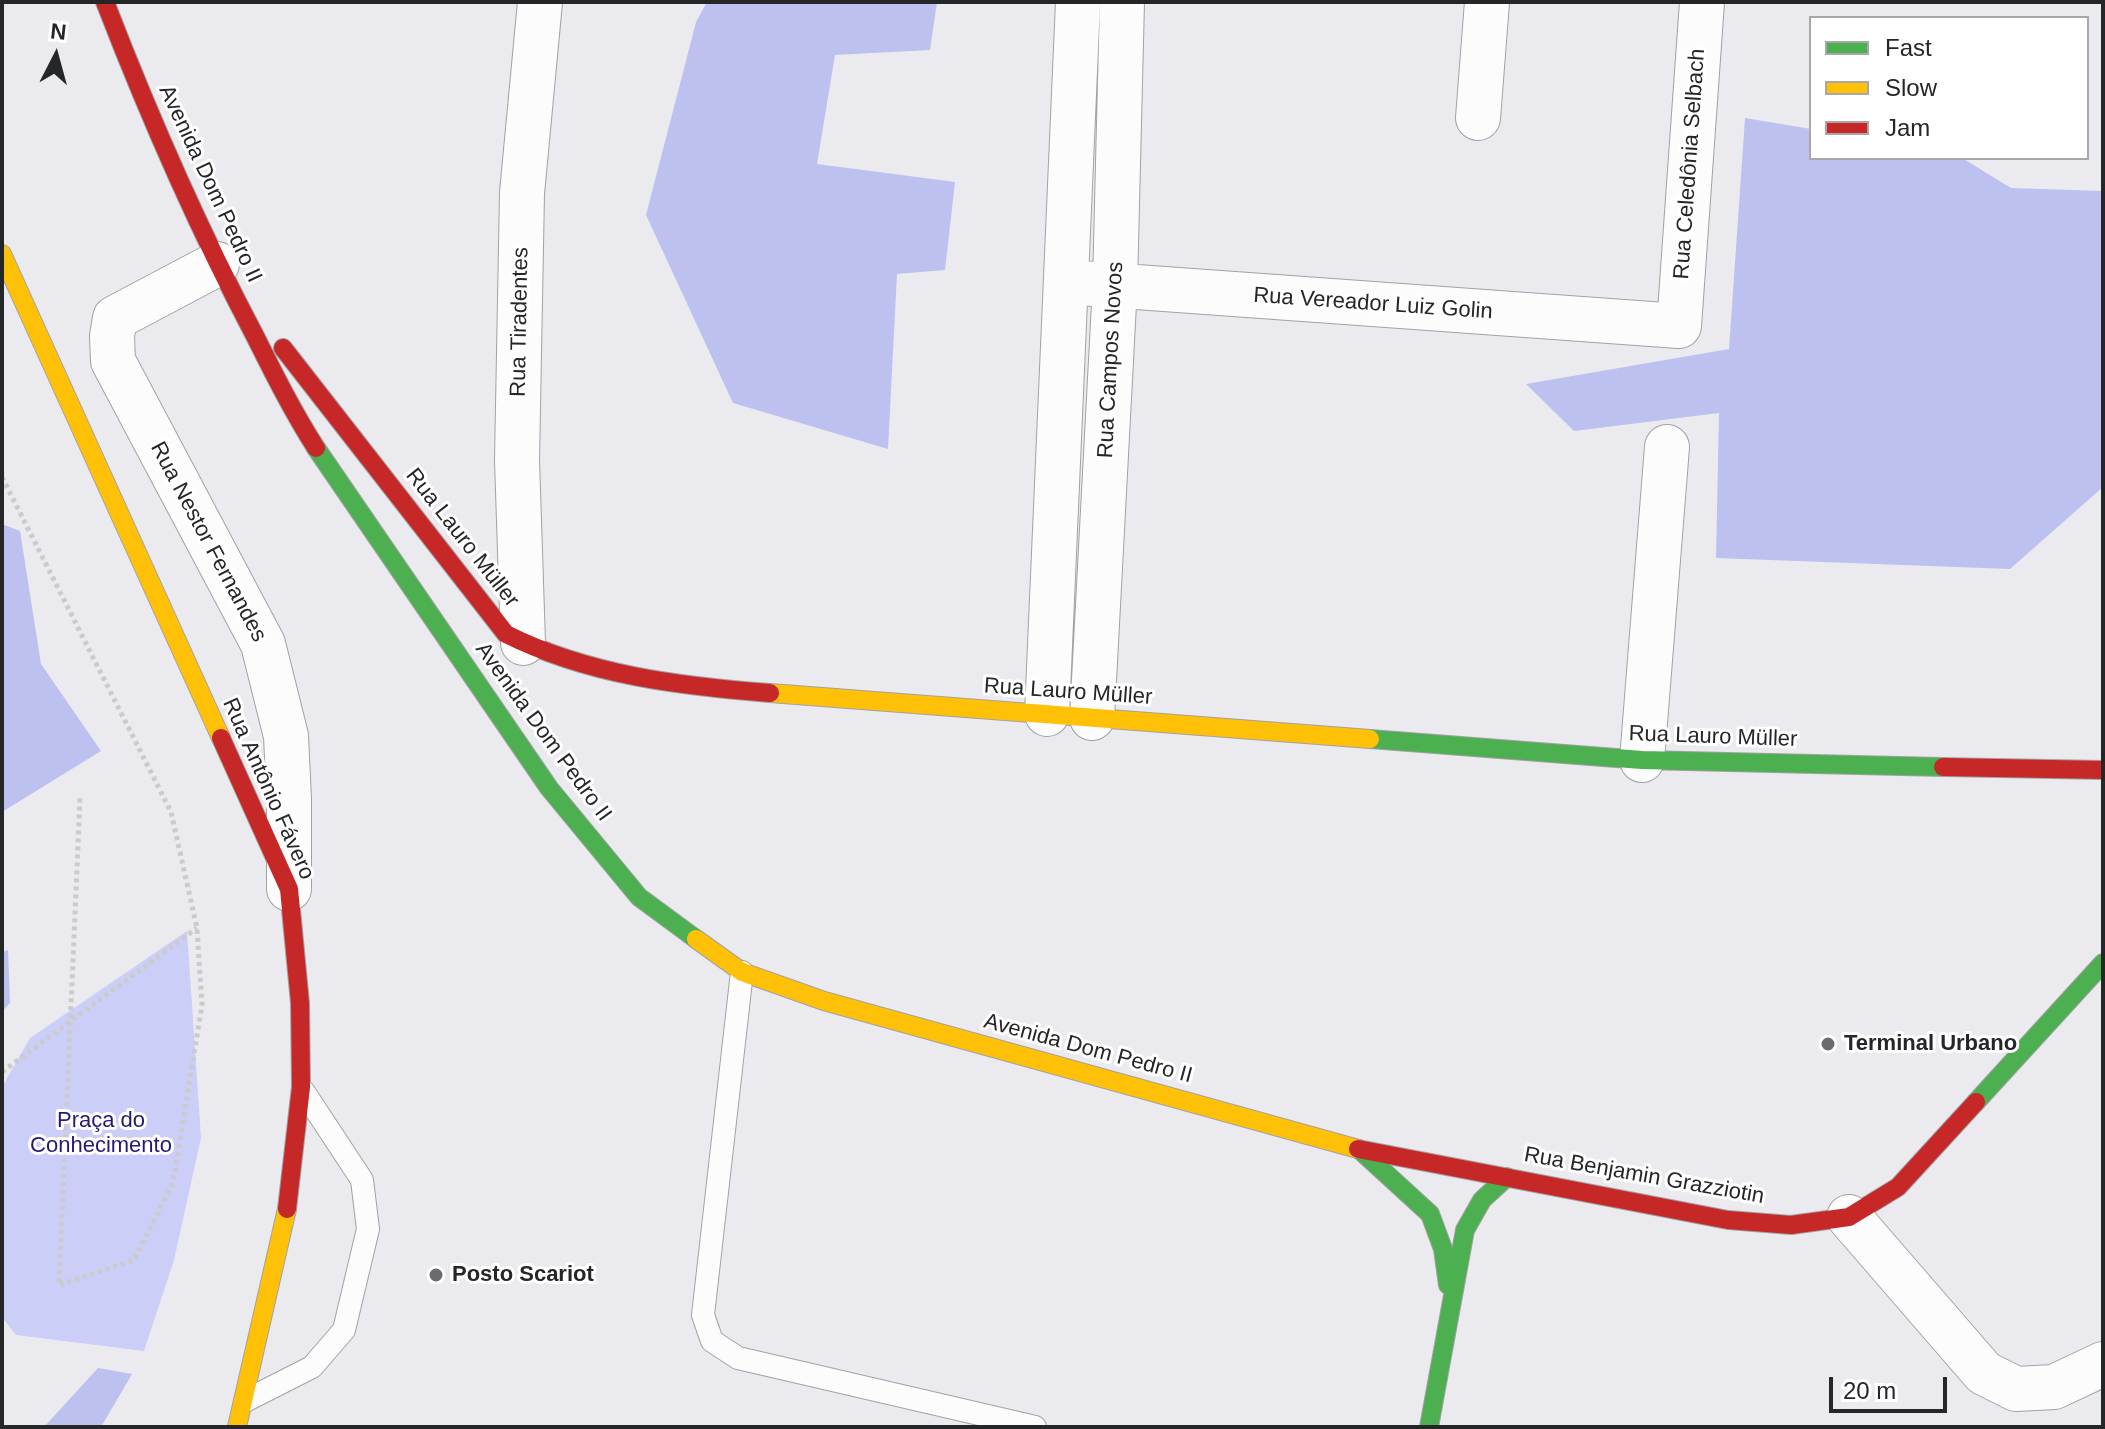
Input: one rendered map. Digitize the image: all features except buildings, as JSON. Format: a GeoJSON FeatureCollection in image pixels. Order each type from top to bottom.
{"type":"FeatureCollection","features":[{"type":"Feature","properties":{"kind":"main road","name":"Avenida Dom Pedro II"},"geometry":{"type":"LineString","coordinates":[[105,2],[134,77],[217,264],[299,421],[549,788],[639,897],[742,972],[824,1001],[1359,1149],[1430,1214],[1443,1249],[1450,1300]]}},
{"type":"Feature","properties":{"kind":"main road","name":"Rua Antônio Fávero"},"geometry":{"type":"LineString","coordinates":[[2,254],[289,889],[300,1003],[301,1087],[286,1221],[237,1427]]}},
{"type":"Feature","properties":{"kind":"main road","name":"Rua Lauro Müller"},"geometry":{"type":"LineString","coordinates":[[217,264],[506,634],[597,670],[695,687],[1642,760],[2103,770]]}},
{"type":"Feature","properties":{"kind":"main road","name":"Rua Benjamin Grazziotin"},"geometry":{"type":"LineString","coordinates":[[1359,1149],[1728,1220],[1791,1225],[1849,1217],[1898,1187],[2103,963]]}},
{"type":"Feature","properties":{"kind":"main road","name":"Avenida Dom Pedro II"},"geometry":{"type":"LineString","coordinates":[[1429,1427],[1465,1230],[1473,1208],[1507,1177]]}},
{"type":"Feature","properties":{"kind":"street","name":"Rua Tiradentes"},"geometry":{"type":"LineString","coordinates":[[523,643],[517,460],[522,193],[540,2]]}},
{"type":"Feature","properties":{"kind":"street"},"geometry":{"type":"LineString","coordinates":[[1047,714],[1078,2]]}},
{"type":"Feature","properties":{"kind":"street","name":"Rua Campos Novos"},"geometry":{"type":"LineString","coordinates":[[1092,718],[1115,285],[1122,2]]}},
{"type":"Feature","properties":{"kind":"street"},"geometry":{"type":"LineString","coordinates":[[1478,118],[1487,2]]}},
{"type":"Feature","properties":{"kind":"street","name":"Rua Celedônia Selbach"},"geometry":{"type":"LineString","coordinates":[[1679,326],[1702,2]]}},
{"type":"Feature","properties":{"kind":"street","name":"Rua Nestor Fernandes"},"geometry":{"type":"LineString","coordinates":[[217,264],[115,318],[113,361],[263,644],[286,736],[289,889]]}},
{"type":"Feature","properties":{"kind":"street","name":"Rua Vereador Luiz Golin"},"geometry":{"type":"LineString","coordinates":[[1067,282],[1679,326]]}},
{"type":"Feature","properties":{"kind":"street"},"geometry":{"type":"LineString","coordinates":[[1642,760],[1667,447]]}},
{"type":"Feature","properties":{"kind":"street"},"geometry":{"type":"LineString","coordinates":[[1849,1217],[1984,1373],[2016,1389],[2054,1387],[2103,1364]]}},
{"type":"Feature","properties":{"kind":"lane"},"geometry":{"type":"LineString","coordinates":[[742,972],[703,1315],[712,1341],[738,1358],[1035,1427]]}},
{"type":"Feature","properties":{"kind":"lane"},"geometry":{"type":"LineString","coordinates":[[245,1401],[312,1367],[344,1330],[368,1229],[362,1180],[301,1087]]}},
{"type":"Feature","properties":{"kind":"path"},"geometry":{"type":"LineString","coordinates":[[2,477],[171,812],[197,928],[202,1005],[173,1183],[134,1260],[59,1285],[80,798]]}},
{"type":"Feature","properties":{"kind":"path"},"geometry":{"type":"LineString","coordinates":[[2,1072],[197,928]]}},
{"type":"Feature","properties":{"kind":"green space","name":"Praça do Conhecimento"},"geometry":{"type":"Polygon","coordinates":[[[187,931],[201,1138],[174,1260],[144,1351],[16,1335],[2,1317],[2,1087],[30,1038],[187,931]]]}},
{"type":"Feature","properties":{"kind":"shaded area"},"geometry":{"type":"Polygon","coordinates":[[[707,2],[937,2],[930,50],[835,55],[817,164],[955,182],[945,270],[897,274],[888,449],[733,403],[646,215],[696,22],[707,2]]]}},
{"type":"Feature","properties":{"kind":"shaded area"},"geometry":{"type":"Polygon","coordinates":[[[1745,118],[1809,129],[1809,160],[1965,160],[2011,188],[2103,191],[2103,487],[2010,569],[1716,558],[1719,413],[1574,431],[1526,384],[1729,349],[1745,118]]]}},
{"type":"Feature","properties":{"kind":"shaded area"},"geometry":{"type":"Polygon","coordinates":[[[2,524],[20,531],[41,664],[101,751],[2,812],[2,524]]]}},
{"type":"Feature","properties":{"kind":"shaded area"},"geometry":{"type":"Polygon","coordinates":[[[8,950],[10,1003],[2,1012],[2,952],[8,950]]]}},
{"type":"Feature","properties":{"kind":"shaded area"},"geometry":{"type":"Polygon","coordinates":[[[98,1368],[132,1374],[101,1427],[44,1427],[98,1368]]]}},
{"type":"Feature","properties":{"kind":"traffic: fast"},"geometry":{"type":"LineString","coordinates":[[316,448],[549,788],[639,897],[696,939]]}},
{"type":"Feature","properties":{"kind":"traffic: fast"},"geometry":{"type":"LineString","coordinates":[[1370,739],[1642,760],[1943,767]]}},
{"type":"Feature","properties":{"kind":"traffic: fast"},"geometry":{"type":"LineString","coordinates":[[1976,1102],[2103,963]]}},
{"type":"Feature","properties":{"kind":"traffic: fast"},"geometry":{"type":"LineString","coordinates":[[1359,1149],[1430,1214],[1443,1249],[1448,1285]]}},
{"type":"Feature","properties":{"kind":"traffic: fast"},"geometry":{"type":"LineString","coordinates":[[1429,1427],[1465,1230],[1482,1200],[1507,1177]]}},
{"type":"Feature","properties":{"kind":"traffic: slow"},"geometry":{"type":"LineString","coordinates":[[2,254],[221,738]]}},
{"type":"Feature","properties":{"kind":"traffic: slow"},"geometry":{"type":"LineString","coordinates":[[770,693],[1370,739]]}},
{"type":"Feature","properties":{"kind":"traffic: slow"},"geometry":{"type":"LineString","coordinates":[[696,939],[742,972],[824,1001],[1358,1149]]}},
{"type":"Feature","properties":{"kind":"traffic: slow"},"geometry":{"type":"LineString","coordinates":[[237,1427],[287,1209]]}},
{"type":"Feature","properties":{"kind":"traffic: jam"},"geometry":{"type":"LineString","coordinates":[[105,2],[194,213],[277,379],[316,448]]}},
{"type":"Feature","properties":{"kind":"traffic: jam"},"geometry":{"type":"LineString","coordinates":[[283,348],[506,634],[569,660],[602,669],[702,687],[770,693]]}},
{"type":"Feature","properties":{"kind":"traffic: jam"},"geometry":{"type":"LineString","coordinates":[[221,738],[289,889],[300,1003],[301,1087],[287,1209]]}},
{"type":"Feature","properties":{"kind":"traffic: jam"},"geometry":{"type":"LineString","coordinates":[[1943,767],[2103,770]]}},
{"type":"Feature","properties":{"kind":"traffic: jam"},"geometry":{"type":"LineString","coordinates":[[1358,1149],[1728,1220],[1791,1225],[1849,1217],[1898,1187],[1976,1102]]}},
{"type":"Feature","properties":{"kind":"place","name":"Terminal Urbano"},"geometry":{"type":"Point","coordinates":[1828,1044]}},
{"type":"Feature","properties":{"kind":"place","name":"Posto Scariot"},"geometry":{"type":"Point","coordinates":[436,1275]}}]}
